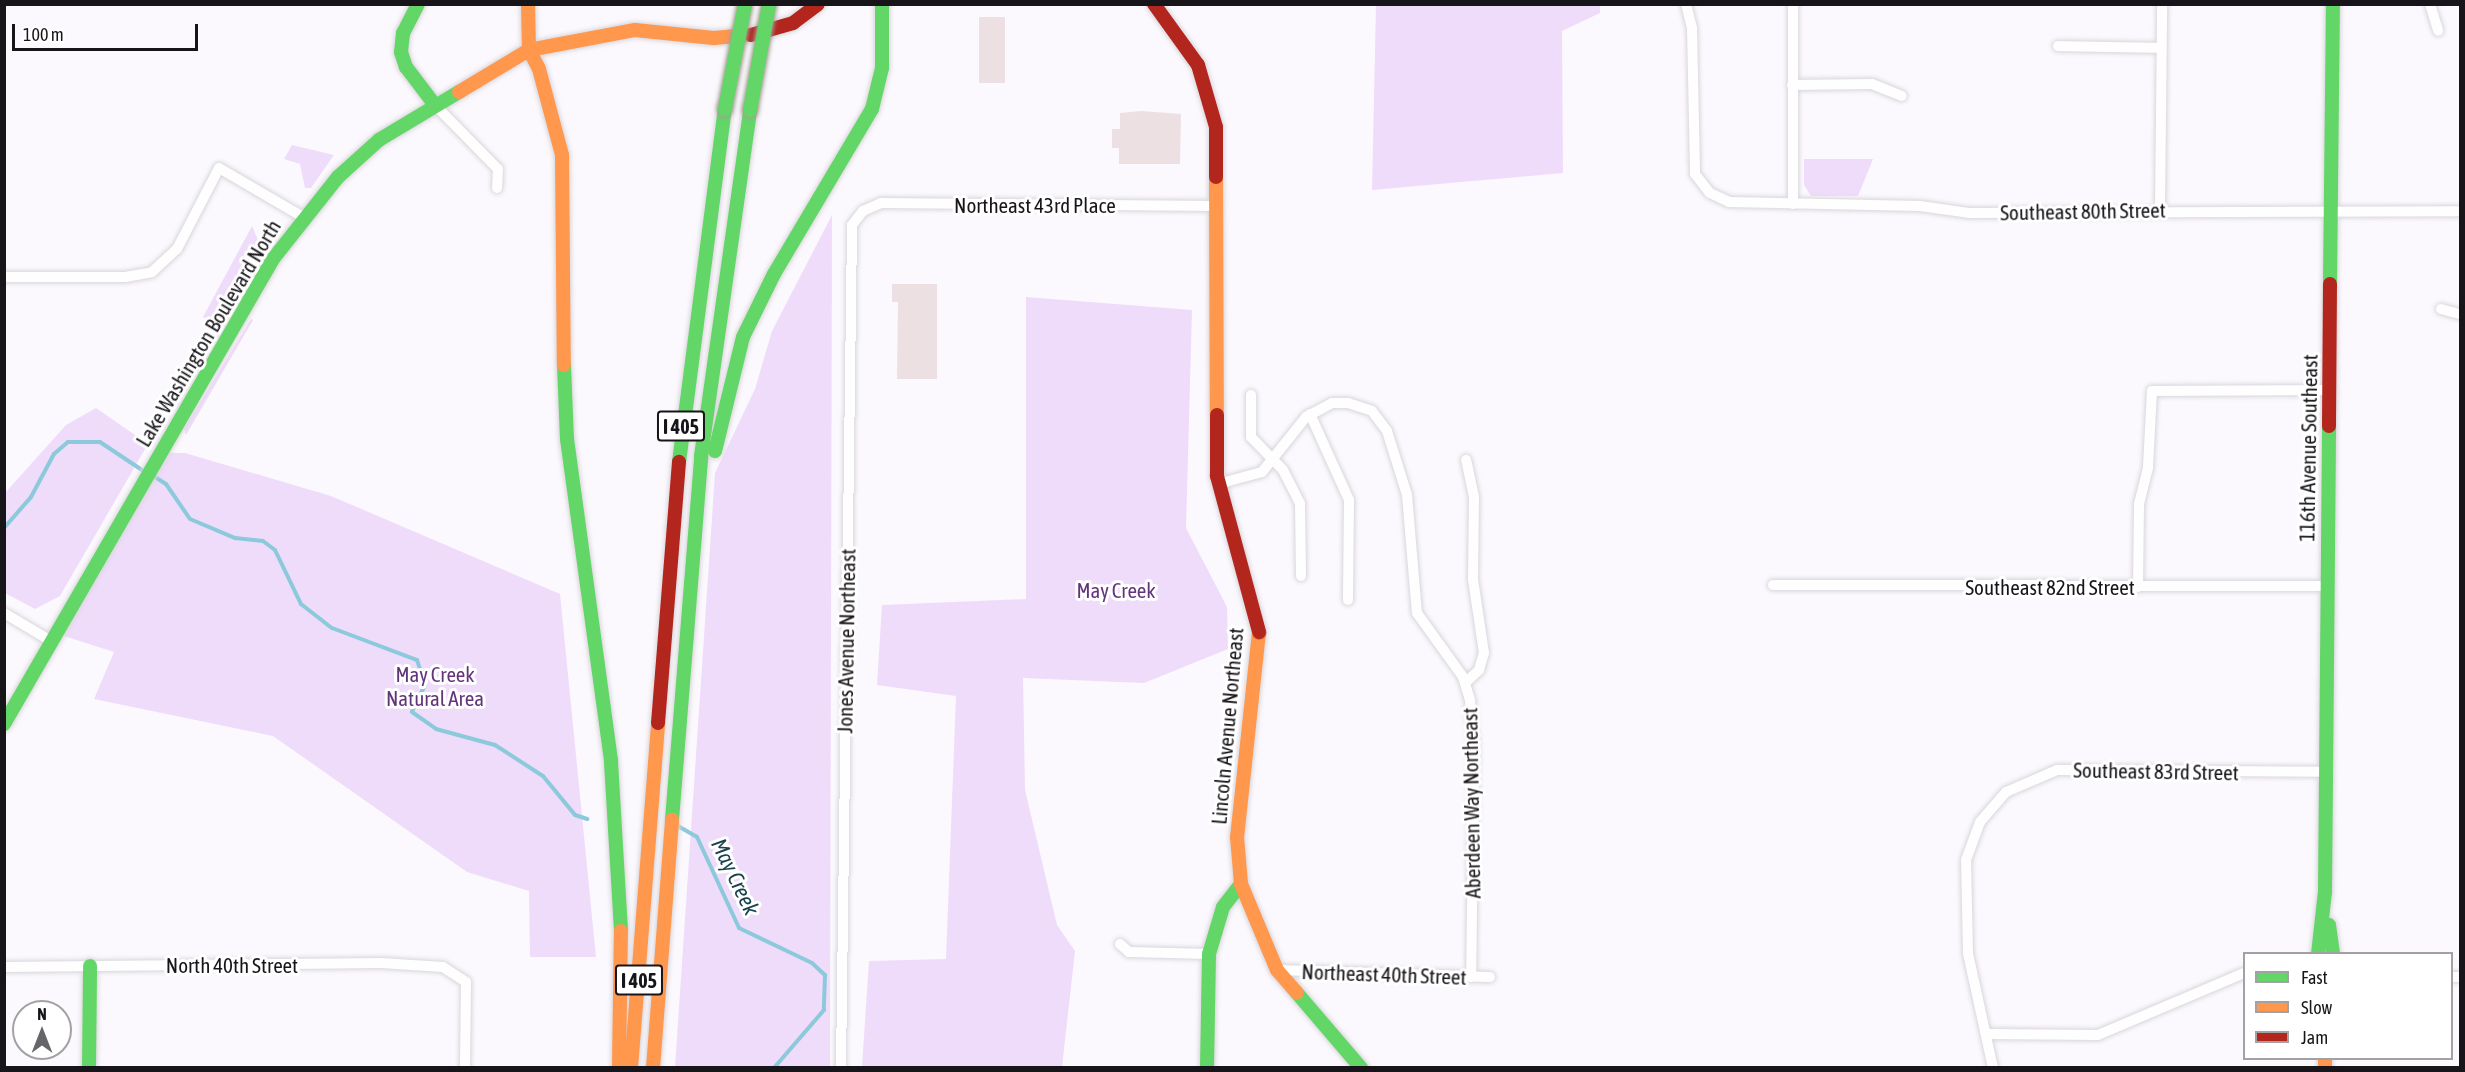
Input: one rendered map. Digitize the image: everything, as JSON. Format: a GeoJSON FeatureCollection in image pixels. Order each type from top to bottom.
{"type":"FeatureCollection","features":[{"type":"Feature","properties":{"kind":"main road"},"geometry":{"type":"LineString","coordinates":[[418,4],[403,33],[401,52],[406,67],[435,105]]}},
{"type":"Feature","properties":{"kind":"main road"},"geometry":{"type":"LineString","coordinates":[[528,4],[529,50],[539,69],[562,155],[567,438],[611,762],[620,882],[619,1068]]}},
{"type":"Feature","properties":{"kind":"main road","name":"I 405"},"geometry":{"type":"LineString","coordinates":[[631,1068],[647,892],[682,420],[725,109],[745,4]]}},
{"type":"Feature","properties":{"kind":"main road","name":"I 405"},"geometry":{"type":"LineString","coordinates":[[653,1068],[686,643],[710,384],[750,110],[769,4]]}},
{"type":"Feature","properties":{"kind":"main road","name":"Lake Washington Boulevard North"},"geometry":{"type":"LineString","coordinates":[[4,724],[273,259],[303,217],[379,140],[529,50],[635,30],[714,38],[747,36],[794,23],[818,4]]}},
{"type":"Feature","properties":{"kind":"main road"},"geometry":{"type":"LineString","coordinates":[[686,643],[725,393],[743,336],[765,291],[872,109],[882,68],[882,4]]}},
{"type":"Feature","properties":{"kind":"main road","name":"Lincoln Avenue Northeast"},"geometry":{"type":"LineString","coordinates":[[1154,4],[1185,40],[1206,85],[1216,127],[1218,484],[1254,601],[1259,633],[1237,837],[1241,884],[1277,970],[1361,1068]]}},
{"type":"Feature","properties":{"kind":"main road","name":"116th Avenue Southeast"},"geometry":{"type":"LineString","coordinates":[[2318,952],[2325,892],[2333,4]]}},
{"type":"Feature","properties":{"kind":"main road"},"geometry":{"type":"LineString","coordinates":[[1207,1068],[1209,954],[1223,907],[1241,884]]}},
{"type":"Feature","properties":{"kind":"main road","name":"116th Avenue Southeast"},"geometry":{"type":"LineString","coordinates":[[2325,892],[2333,952]]}},
{"type":"Feature","properties":{"kind":"main road"},"geometry":{"type":"LineString","coordinates":[[89,1068],[90,966]]}},
{"type":"Feature","properties":{"kind":"street","name":"Southeast 80th Street"},"geometry":{"type":"LineString","coordinates":[[1686,4],[1692,28],[1693,164],[1710,192],[1729,202],[1920,206],[1969,213],[2332,209],[2460,211]]}},
{"type":"Feature","properties":{"kind":"street"},"geometry":{"type":"LineString","coordinates":[[1792,4],[1793,204]]}},
{"type":"Feature","properties":{"kind":"street"},"geometry":{"type":"LineString","coordinates":[[2160,210],[2162,4]]}},
{"type":"Feature","properties":{"kind":"street"},"geometry":{"type":"LineString","coordinates":[[2430,4],[2438,31]]}},
{"type":"Feature","properties":{"kind":"street"},"geometry":{"type":"LineString","coordinates":[[2058,46],[2161,48]]}},
{"type":"Feature","properties":{"kind":"street"},"geometry":{"type":"LineString","coordinates":[[1792,85],[1872,84],[1902,96]]}},
{"type":"Feature","properties":{"kind":"street"},"geometry":{"type":"LineString","coordinates":[[435,105],[498,169],[496,188]]}},
{"type":"Feature","properties":{"kind":"street"},"geometry":{"type":"LineString","coordinates":[[4,277],[125,277],[152,272],[177,249],[219,168],[303,217]]}},
{"type":"Feature","properties":{"kind":"street","name":"Northeast 43rd Place"},"geometry":{"type":"LineString","coordinates":[[857,217],[881,204],[1217,206]]}},
{"type":"Feature","properties":{"kind":"street","name":"Jones Avenue Northeast"},"geometry":{"type":"LineString","coordinates":[[841,1068],[850,244],[857,217]]}},
{"type":"Feature","properties":{"kind":"street"},"geometry":{"type":"LineString","coordinates":[[2441,309],[2460,315]]}},
{"type":"Feature","properties":{"kind":"street"},"geometry":{"type":"LineString","coordinates":[[2138,587],[2139,504],[2148,467],[2152,390],[2330,390]]}},
{"type":"Feature","properties":{"kind":"street"},"geometry":{"type":"LineString","coordinates":[[1251,395],[1251,437],[1274,461],[1300,503],[1301,576]]}},
{"type":"Feature","properties":{"kind":"street","name":"Aberdeen Way Northeast"},"geometry":{"type":"LineString","coordinates":[[1310,414],[1332,403],[1348,402],[1379,417],[1407,495],[1417,613],[1465,683],[1474,745],[1471,977]]}},
{"type":"Feature","properties":{"kind":"street"},"geometry":{"type":"LineString","coordinates":[[1218,484],[1262,472],[1274,461],[1310,414],[1349,500],[1348,600]]}},
{"type":"Feature","properties":{"kind":"street"},"geometry":{"type":"LineString","coordinates":[[1465,683],[1479,670],[1484,653],[1473,579],[1474,497],[1466,460]]}},
{"type":"Feature","properties":{"kind":"street","name":"Southeast 82nd Street"},"geometry":{"type":"LineString","coordinates":[[1773,585],[2328,586]]}},
{"type":"Feature","properties":{"kind":"street"},"geometry":{"type":"LineString","coordinates":[[4,613],[51,641]]}},
{"type":"Feature","properties":{"kind":"street","name":"Southeast 83rd Street"},"geometry":{"type":"LineString","coordinates":[[1986,1034],[1968,953],[1966,860],[1980,822],[1996,801],[2030,778],[2057,770],[2325,772]]}},
{"type":"Feature","properties":{"kind":"street"},"geometry":{"type":"LineString","coordinates":[[1119,944],[1129,952],[1209,954]]}},
{"type":"Feature","properties":{"kind":"street","name":"North 40th Street"},"geometry":{"type":"LineString","coordinates":[[4,967],[381,963],[434,965],[458,973],[467,989],[465,1068]]}},
{"type":"Feature","properties":{"kind":"street","name":"Northeast 40th Street"},"geometry":{"type":"LineString","coordinates":[[1277,970],[1490,977]]}},
{"type":"Feature","properties":{"kind":"street"},"geometry":{"type":"LineString","coordinates":[[1993,1068],[1986,1034],[2098,1035],[2243,973]]}},
{"type":"Feature","properties":{"kind":"green space"},"geometry":{"type":"Polygon","coordinates":[[[1376,5],[1600,5],[1600,13],[1562,31],[1563,173],[1372,190],[1376,5]]]}},
{"type":"Feature","properties":{"kind":"green space"},"geometry":{"type":"Polygon","coordinates":[[[292,145],[334,155],[311,188],[305,188],[300,164],[284,159],[292,145]]]}},
{"type":"Feature","properties":{"kind":"green space"},"geometry":{"type":"Polygon","coordinates":[[[1804,159],[1873,159],[1858,196],[1811,196],[1804,185],[1804,159]]]}},
{"type":"Feature","properties":{"kind":"green space","name":"May Creek"},"geometry":{"type":"Polygon","coordinates":[[[832,215],[830,1067],[675,1067],[715,473],[755,389],[772,331],[832,215]]]}},
{"type":"Feature","properties":{"kind":"green space"},"geometry":{"type":"Polygon","coordinates":[[[252,226],[261,247],[210,322],[203,317],[252,226]]]}},
{"type":"Feature","properties":{"kind":"green space","name":"May Creek"},"geometry":{"type":"Polygon","coordinates":[[[1026,297],[1192,310],[1186,528],[1227,607],[1228,649],[1144,683],[1023,678],[1025,790],[1057,925],[1075,951],[1062,1067],[862,1067],[869,961],[946,959],[956,696],[877,685],[882,605],[1026,599],[1026,297]]]}},
{"type":"Feature","properties":{"kind":"green space"},"geometry":{"type":"Polygon","coordinates":[[[251,319],[253,320],[186,435],[184,429],[251,319]]]}},
{"type":"Feature","properties":{"kind":"green space"},"geometry":{"type":"Polygon","coordinates":[[[96,408],[148,444],[60,596],[35,609],[5,593],[5,493],[66,425],[96,408]]]}},
{"type":"Feature","properties":{"kind":"green space","name":"May Creek Natural Area"},"geometry":{"type":"Polygon","coordinates":[[[168,453],[185,453],[331,496],[560,594],[596,957],[530,957],[529,891],[467,872],[273,736],[94,699],[114,652],[61,635],[168,453]]]}},
{"type":"Feature","properties":{"kind":"building"},"geometry":{"type":"Polygon","coordinates":[[[979,17],[1005,17],[1005,83],[979,83],[979,17]]]}},
{"type":"Feature","properties":{"kind":"building"},"geometry":{"type":"Polygon","coordinates":[[[1141,111],[1181,114],[1180,164],[1119,164],[1119,148],[1112,148],[1112,129],[1120,129],[1120,113],[1141,111]]]}},
{"type":"Feature","properties":{"kind":"building"},"geometry":{"type":"Polygon","coordinates":[[[892,284],[937,284],[937,379],[897,379],[898,302],[892,302],[892,284]]]}},
{"type":"Feature","properties":{"kind":"waterway","name":"May Creek"},"geometry":{"type":"LineString","coordinates":[[4,528],[31,497],[54,454],[68,442],[100,442],[145,472]]}},
{"type":"Feature","properties":{"kind":"waterway","name":"May Creek"},"geometry":{"type":"LineString","coordinates":[[152,475],[166,484],[190,519],[235,538],[263,541],[275,550],[301,604],[332,628],[417,660],[425,685],[412,712],[436,729],[495,745],[543,776],[575,815],[587,819]]}},
{"type":"Feature","properties":{"kind":"waterway","name":"May Creek"},"geometry":{"type":"LineString","coordinates":[[678,826],[697,837],[739,928],[812,963],[825,975],[824,1010],[774,1068]]}},
{"type":"Feature","properties":{"kind":"traffic: fast"},"geometry":{"type":"LineString","coordinates":[[418,4],[403,33],[401,52],[406,67],[435,105]]}},
{"type":"Feature","properties":{"kind":"traffic: fast"},"geometry":{"type":"LineString","coordinates":[[725,109],[745,4]]}},
{"type":"Feature","properties":{"kind":"traffic: fast"},"geometry":{"type":"LineString","coordinates":[[750,110],[769,4]]}},
{"type":"Feature","properties":{"kind":"traffic: fast"},"geometry":{"type":"LineString","coordinates":[[715,451],[743,337],[774,274],[872,109],[882,68],[882,4]]}},
{"type":"Feature","properties":{"kind":"traffic: fast"},"geometry":{"type":"LineString","coordinates":[[2330,284],[2333,4]]}},
{"type":"Feature","properties":{"kind":"traffic: fast"},"geometry":{"type":"LineString","coordinates":[[4,724],[273,259],[338,177],[379,140],[459,92]]}},
{"type":"Feature","properties":{"kind":"traffic: fast"},"geometry":{"type":"LineString","coordinates":[[679,462],[725,109]]}},
{"type":"Feature","properties":{"kind":"traffic: fast"},"geometry":{"type":"LineString","coordinates":[[672,820],[701,456],[750,110]]}},
{"type":"Feature","properties":{"kind":"traffic: fast"},"geometry":{"type":"LineString","coordinates":[[564,365],[567,439],[611,762],[621,931]]}},
{"type":"Feature","properties":{"kind":"traffic: fast"},"geometry":{"type":"LineString","coordinates":[[2318,952],[2325,892],[2329,426]]}},
{"type":"Feature","properties":{"kind":"traffic: fast"},"geometry":{"type":"LineString","coordinates":[[1207,1068],[1209,954],[1223,907],[1241,884]]}},
{"type":"Feature","properties":{"kind":"traffic: fast"},"geometry":{"type":"LineString","coordinates":[[2329,925],[2333,952]]}},
{"type":"Feature","properties":{"kind":"traffic: fast"},"geometry":{"type":"LineString","coordinates":[[89,1068],[90,966]]}},
{"type":"Feature","properties":{"kind":"traffic: fast"},"geometry":{"type":"LineString","coordinates":[[1297,993],[1361,1068]]}},
{"type":"Feature","properties":{"kind":"traffic: slow"},"geometry":{"type":"LineString","coordinates":[[528,4],[529,50],[539,69],[562,155],[564,365]]}},
{"type":"Feature","properties":{"kind":"traffic: slow"},"geometry":{"type":"LineString","coordinates":[[459,92],[529,50],[635,30],[714,38],[751,35]]}},
{"type":"Feature","properties":{"kind":"traffic: slow"},"geometry":{"type":"LineString","coordinates":[[1216,177],[1217,415]]}},
{"type":"Feature","properties":{"kind":"traffic: slow"},"geometry":{"type":"LineString","coordinates":[[1259,632],[1237,837],[1241,884],[1277,970],[1297,993]]}},
{"type":"Feature","properties":{"kind":"traffic: slow"},"geometry":{"type":"LineString","coordinates":[[631,1068],[658,723]]}},
{"type":"Feature","properties":{"kind":"traffic: slow"},"geometry":{"type":"LineString","coordinates":[[653,1068],[672,820]]}},
{"type":"Feature","properties":{"kind":"traffic: slow"},"geometry":{"type":"LineString","coordinates":[[619,1068],[621,931]]}},
{"type":"Feature","properties":{"kind":"traffic: slow"},"geometry":{"type":"LineString","coordinates":[[2325,1060],[2325,1068]]}},
{"type":"Feature","properties":{"kind":"traffic: jam"},"geometry":{"type":"LineString","coordinates":[[751,35],[793,23],[818,4]]}},
{"type":"Feature","properties":{"kind":"traffic: jam"},"geometry":{"type":"LineString","coordinates":[[1154,4],[1198,65],[1216,127],[1216,177]]}},
{"type":"Feature","properties":{"kind":"traffic: jam"},"geometry":{"type":"LineString","coordinates":[[2329,426],[2330,284]]}},
{"type":"Feature","properties":{"kind":"traffic: jam"},"geometry":{"type":"LineString","coordinates":[[1217,415],[1217,476],[1259,632]]}},
{"type":"Feature","properties":{"kind":"traffic: jam"},"geometry":{"type":"LineString","coordinates":[[658,723],[679,462]]}}]}
